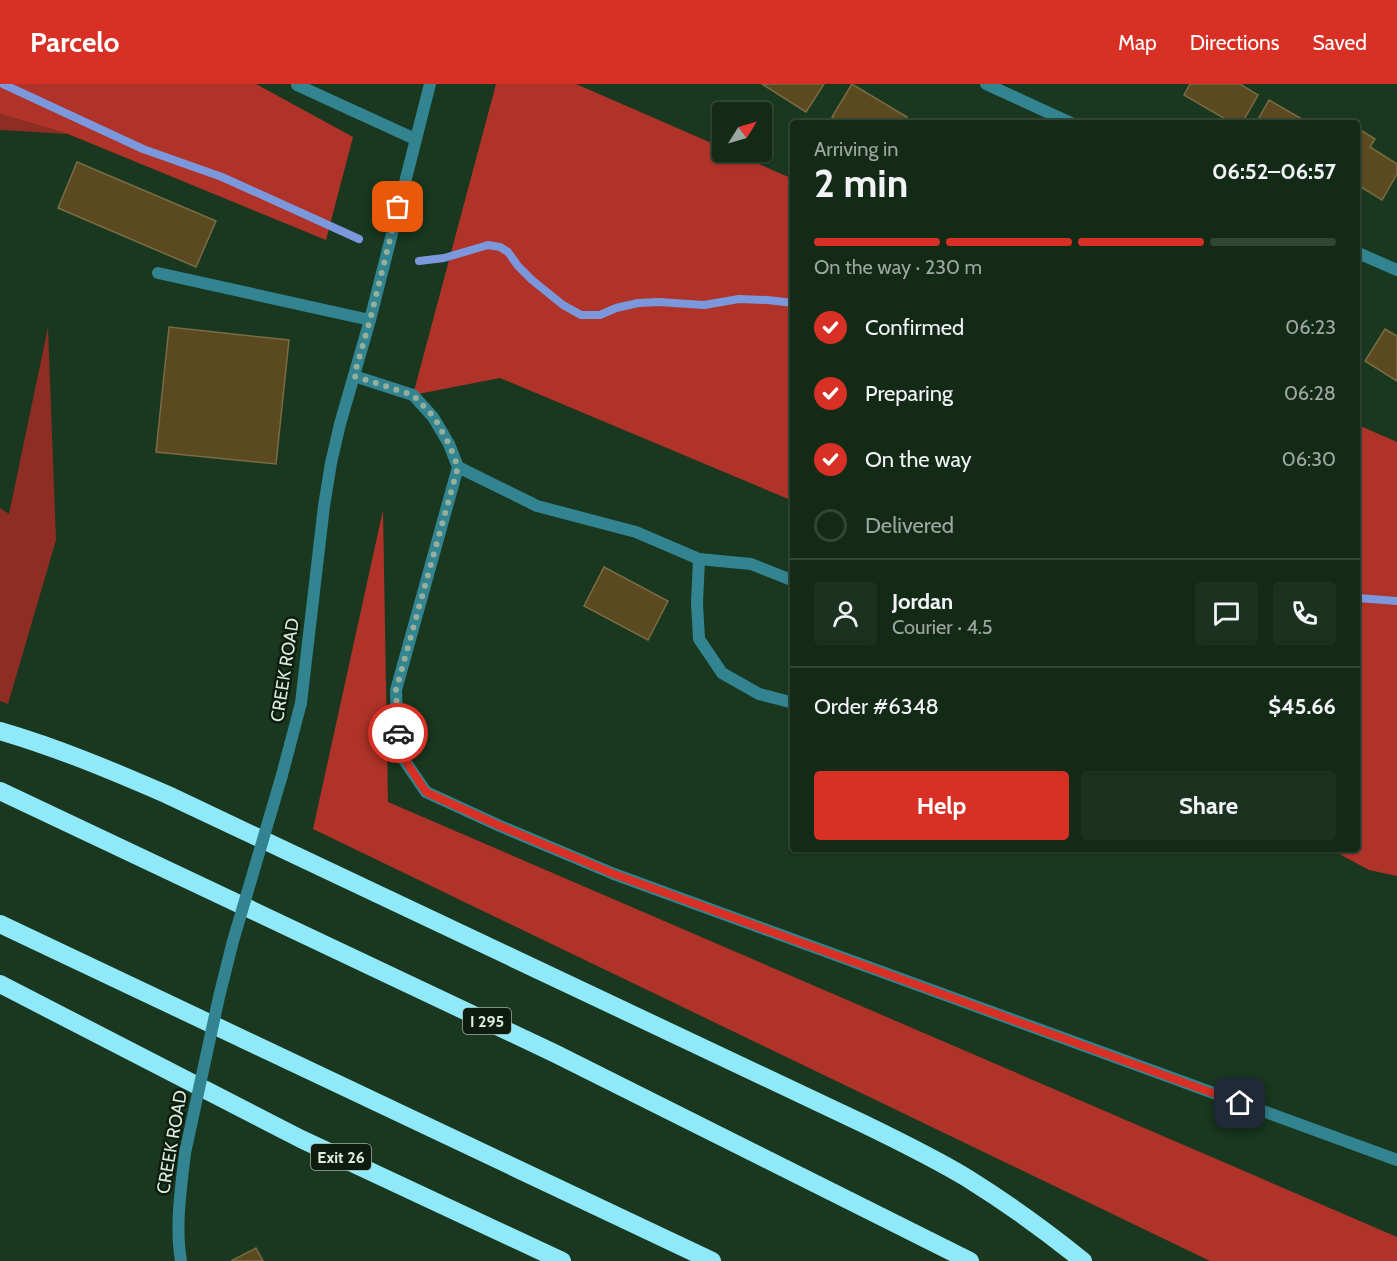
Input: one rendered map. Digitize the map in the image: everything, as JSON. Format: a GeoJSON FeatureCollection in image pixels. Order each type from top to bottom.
{"type":"FeatureCollection","features":[{"type":"Feature","properties":{"kind":"highway"},"geometry":{"type":"LineString","coordinates":[[0,731],[97,764],[229,823],[864,1124],[934,1159],[997,1198],[1045,1230],[1083,1261]]}},
{"type":"Feature","properties":{"kind":"highway","name":"I 295"},"geometry":{"type":"LineString","coordinates":[[0,791],[543,1048],[969,1261]]}},
{"type":"Feature","properties":{"kind":"highway"},"geometry":{"type":"LineString","coordinates":[[0,924],[712,1261]]}},
{"type":"Feature","properties":{"kind":"highway","name":"Exit 26"},"geometry":{"type":"LineString","coordinates":[[0,984],[301,1139],[562,1261]]}},
{"type":"Feature","properties":{"kind":"street","name":"CREEK ROAD"},"geometry":{"type":"LineString","coordinates":[[180,1261],[178,1221],[185,1153],[231,952],[301,703],[331,463],[430,84]]}},
{"type":"Feature","properties":{"kind":"street"},"geometry":{"type":"LineString","coordinates":[[986,84],[1064,120]]}},
{"type":"Feature","properties":{"kind":"street"},"geometry":{"type":"LineString","coordinates":[[297,85],[415,139]]}},
{"type":"Feature","properties":{"kind":"street"},"geometry":{"type":"LineString","coordinates":[[1360,254],[1397,270]]}},
{"type":"Feature","properties":{"kind":"street"},"geometry":{"type":"LineString","coordinates":[[158,273],[370,320]]}},
{"type":"Feature","properties":{"kind":"street"},"geometry":{"type":"LineString","coordinates":[[354,376],[413,395],[434,417],[449,444],[458,467],[396,690],[399,751],[426,792],[614,874],[1397,1160]]}},
{"type":"Feature","properties":{"kind":"street"},"geometry":{"type":"LineString","coordinates":[[458,467],[537,506],[636,532],[699,559],[751,564],[790,579]]}},
{"type":"Feature","properties":{"kind":"street"},"geometry":{"type":"LineString","coordinates":[[699,559],[697,603],[699,639],[722,673],[759,694],[790,702]]}},
{"type":"Feature","properties":{"kind":"shaded area"},"geometry":{"type":"Polygon","coordinates":[[[0,84],[256,84],[353,137],[326,240],[68,134],[0,114],[0,84]]]}},
{"type":"Feature","properties":{"kind":"shaded area"},"geometry":{"type":"Polygon","coordinates":[[[496,84],[576,84],[712,143],[712,162],[754,162],[790,178],[790,500],[500,378],[413,395],[496,84]]]}},
{"type":"Feature","properties":{"kind":"shaded area"},"geometry":{"type":"Polygon","coordinates":[[[0,114],[68,134],[0,130],[0,114]]]}},
{"type":"Feature","properties":{"kind":"shaded area"},"geometry":{"type":"Polygon","coordinates":[[[48,327],[56,540],[8,704],[0,701],[0,508],[9,514],[48,327]]]}},
{"type":"Feature","properties":{"kind":"shaded area"},"geometry":{"type":"Polygon","coordinates":[[[1360,426],[1397,442],[1397,876],[1369,870],[1336,852],[1360,852],[1360,426]]]}},
{"type":"Feature","properties":{"kind":"shaded area"},"geometry":{"type":"Polygon","coordinates":[[[383,510],[388,802],[1397,1237],[1397,1261],[1210,1261],[313,829],[383,510]]]}},
{"type":"Feature","properties":{"kind":"building"},"geometry":{"type":"Polygon","coordinates":[[[762,84],[824,84],[806,112],[762,84]]]}},
{"type":"Feature","properties":{"kind":"building"},"geometry":{"type":"Polygon","coordinates":[[[852,84],[907,117],[905,120],[838,120],[832,117],[852,84]]]}},
{"type":"Feature","properties":{"kind":"building"},"geometry":{"type":"Polygon","coordinates":[[[1190,84],[1240,84],[1258,95],[1244,120],[1227,120],[1184,95],[1190,84]]]}},
{"type":"Feature","properties":{"kind":"building"},"geometry":{"type":"Polygon","coordinates":[[[1269,100],[1304,120],[1258,120],[1269,100]]]}},
{"type":"Feature","properties":{"kind":"building"},"geometry":{"type":"Polygon","coordinates":[[[1362,131],[1375,139],[1370,147],[1397,164],[1397,174],[1382,200],[1360,186],[1360,134],[1362,131]]]}},
{"type":"Feature","properties":{"kind":"building"},"geometry":{"type":"Polygon","coordinates":[[[77,162],[216,221],[196,267],[58,208],[77,162]]]}},
{"type":"Feature","properties":{"kind":"building"},"geometry":{"type":"Polygon","coordinates":[[[169,327],[289,340],[276,464],[156,452],[169,327]]]}},
{"type":"Feature","properties":{"kind":"building"},"geometry":{"type":"Polygon","coordinates":[[[1385,329],[1397,336],[1397,381],[1365,361],[1385,329]]]}},
{"type":"Feature","properties":{"kind":"building"},"geometry":{"type":"Polygon","coordinates":[[[604,567],[668,601],[648,640],[584,606],[604,567]]]}},
{"type":"Feature","properties":{"kind":"building"},"geometry":{"type":"Polygon","coordinates":[[[256,1248],[263,1261],[231,1261],[256,1248]]]}},
{"type":"Feature","properties":{"kind":"waterway"},"geometry":{"type":"LineString","coordinates":[[3,84],[143,149],[222,177],[359,239]]}},
{"type":"Feature","properties":{"kind":"waterway"},"geometry":{"type":"LineString","coordinates":[[419,261],[444,258],[488,245],[500,247],[508,252],[532,280],[563,305],[581,315],[600,315],[616,308],[638,303],[704,305],[739,299],[790,303]]}},
{"type":"Feature","properties":{"kind":"waterway"},"geometry":{"type":"LineString","coordinates":[[1360,598],[1397,601]]}},
{"type":"Feature","properties":{"kind":"way so far"},"geometry":{"type":"LineString","coordinates":[[398,207],[354,376],[413,395],[434,417],[449,444],[458,467],[396,690],[398,733]]}},
{"type":"Feature","properties":{"kind":"route"},"geometry":{"type":"LineString","coordinates":[[398,733],[399,751],[426,792],[500,826],[614,874],[1240,1103]]}}]}
